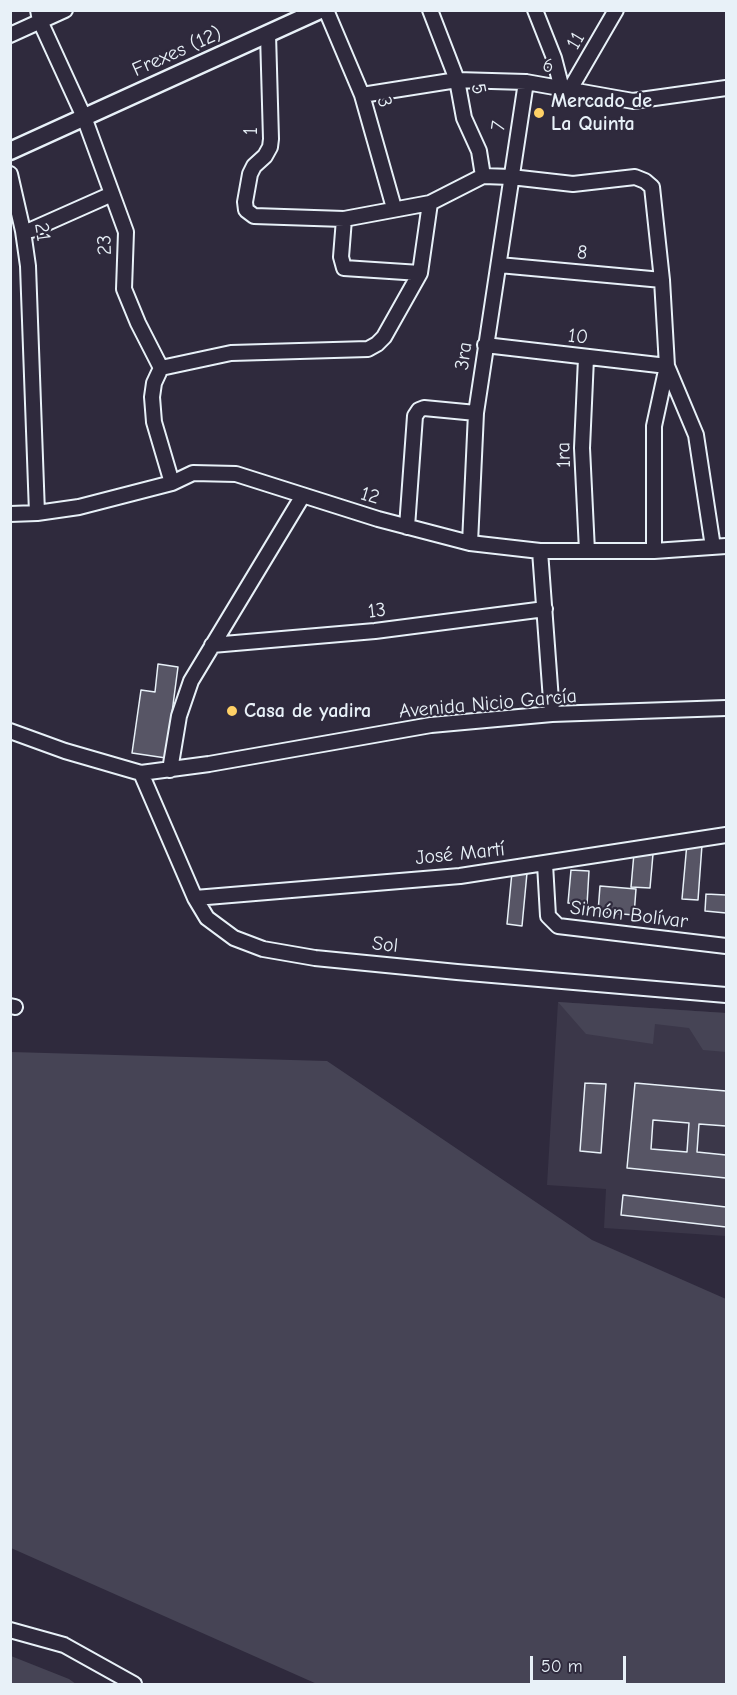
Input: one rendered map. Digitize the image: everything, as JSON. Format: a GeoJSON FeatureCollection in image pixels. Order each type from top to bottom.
{"type":"FeatureCollection","features":[{"type":"Feature","properties":{"kind":"main road","name":"Frexes (12)"},"geometry":{"type":"LineString","coordinates":[[10,151],[320,10]]}},
{"type":"Feature","properties":{"kind":"street"},"geometry":{"type":"LineString","coordinates":[[10,35],[39,16],[64,10]]}},
{"type":"Feature","properties":{"kind":"street","name":"3"},"geometry":{"type":"LineString","coordinates":[[326,10],[362,95],[394,208]]}},
{"type":"Feature","properties":{"kind":"street","name":"5"},"geometry":{"type":"LineString","coordinates":[[430,10],[457,80],[464,118],[479,151],[483,176]]}},
{"type":"Feature","properties":{"kind":"street"},"geometry":{"type":"LineString","coordinates":[[534,10],[565,90]]}},
{"type":"Feature","properties":{"kind":"street","name":"11"},"geometry":{"type":"LineString","coordinates":[[565,90],[616,10]]}},
{"type":"Feature","properties":{"kind":"street","name":"23"},"geometry":{"type":"LineString","coordinates":[[39,16],[84,117],[126,232],[124,289],[161,368]]}},
{"type":"Feature","properties":{"kind":"street","name":"1"},"geometry":{"type":"LineString","coordinates":[[268,34],[271,140],[266,156],[254,165],[250,174],[245,202],[246,210],[254,216],[344,219]]}},
{"type":"Feature","properties":{"kind":"street","name":"6"},"geometry":{"type":"LineString","coordinates":[[362,95],[457,80],[526,82],[633,101],[726,88]]}},
{"type":"Feature","properties":{"kind":"street","name":"7"},"geometry":{"type":"LineString","coordinates":[[511,177],[526,82]]}},
{"type":"Feature","properties":{"kind":"street","name":"21"},"geometry":{"type":"LineString","coordinates":[[10,174],[23,231],[28,266],[37,513]]}},
{"type":"Feature","properties":{"kind":"street"},"geometry":{"type":"LineString","coordinates":[[420,273],[344,268],[340,257],[344,219],[430,203],[483,176],[573,184],[635,177],[652,187],[662,280],[667,366],[654,426],[654,551]]}},
{"type":"Feature","properties":{"kind":"street","name":"3ra"},"geometry":{"type":"LineString","coordinates":[[470,543],[476,413],[511,177]]}},
{"type":"Feature","properties":{"kind":"street"},"geometry":{"type":"LineString","coordinates":[[23,231],[31,230],[112,194]]}},
{"type":"Feature","properties":{"kind":"street"},"geometry":{"type":"LineString","coordinates":[[172,483],[154,422],[152,397],[154,383],[161,368],[231,354],[368,350],[384,337],[420,273],[430,203]]}},
{"type":"Feature","properties":{"kind":"street","name":"8"},"geometry":{"type":"LineString","coordinates":[[499,265],[662,280]]}},
{"type":"Feature","properties":{"kind":"street","name":"10"},"geometry":{"type":"LineString","coordinates":[[485,345],[667,366]]}},
{"type":"Feature","properties":{"kind":"street","name":"1ra"},"geometry":{"type":"LineString","coordinates":[[586,358],[582,448],[587,550]]}},
{"type":"Feature","properties":{"kind":"street"},"geometry":{"type":"LineString","coordinates":[[667,366],[696,435],[720,547]]}},
{"type":"Feature","properties":{"kind":"street"},"geometry":{"type":"LineString","coordinates":[[407,527],[415,416],[419,410],[424,408],[476,413]]}},
{"type":"Feature","properties":{"kind":"street","name":"12"},"geometry":{"type":"LineString","coordinates":[[10,514],[79,507],[172,483],[193,473],[236,474],[302,497],[470,543],[540,551],[654,551],[720,547]]}},
{"type":"Feature","properties":{"kind":"street"},"geometry":{"type":"LineString","coordinates":[[170,770],[179,716],[191,681],[302,497]]}},
{"type":"Feature","properties":{"kind":"street"},"geometry":{"type":"LineString","coordinates":[[540,551],[552,714]]}},
{"type":"Feature","properties":{"kind":"street","name":"13"},"geometry":{"type":"LineString","coordinates":[[212,645],[364,632],[545,609]]}},
{"type":"Feature","properties":{"kind":"street","name":"Avenida Nicio García"},"geometry":{"type":"LineString","coordinates":[[10,731],[65,752],[141,773],[431,725],[552,714],[726,708]]}},
{"type":"Feature","properties":{"kind":"street","name":"Sol"},"geometry":{"type":"LineString","coordinates":[[141,773],[195,898],[207,918],[234,938],[263,949],[315,958],[726,995]]}},
{"type":"Feature","properties":{"kind":"street","name":"José Martí"},"geometry":{"type":"LineString","coordinates":[[195,898],[460,876],[726,835]]}},
{"type":"Feature","properties":{"kind":"street","name":"Simón Bolívar"},"geometry":{"type":"LineString","coordinates":[[545,864],[548,916],[558,926],[726,946]]}},
{"type":"Feature","properties":{"kind":"street"},"geometry":{"type":"LineString","coordinates":[[10,1630],[64,1645],[134,1684]]}},
{"type":"Feature","properties":{"kind":"shaded area"},"geometry":{"type":"Polygon","coordinates":[[[558,1002],[726,1013],[726,1236],[604,1228],[606,1189],[547,1185],[558,1002]]]}},
{"type":"Feature","properties":{"kind":"shaded area"},"geometry":{"type":"Polygon","coordinates":[[[558,1002],[726,1013],[726,1052],[703,1050],[689,1028],[655,1024],[653,1044],[586,1034],[558,1002]]]}},
{"type":"Feature","properties":{"kind":"shaded area"},"geometry":{"type":"Polygon","coordinates":[[[11,1052],[327,1061],[592,1240],[726,1299],[726,1684],[317,1684],[11,1548],[11,1052]]]}},
{"type":"Feature","properties":{"kind":"shaded area"},"geometry":{"type":"Polygon","coordinates":[[[11,1656],[69,1679],[76,1684],[11,1684],[11,1656]]]}},
{"type":"Feature","properties":{"kind":"building"},"geometry":{"type":"Polygon","coordinates":[[[158,664],[178,667],[166,758],[132,753],[141,690],[155,692],[158,664]]]}},
{"type":"Feature","properties":{"kind":"building"},"geometry":{"type":"Polygon","coordinates":[[[687,843],[702,845],[698,900],[682,899],[687,843]]]}},
{"type":"Feature","properties":{"kind":"building"},"geometry":{"type":"Polygon","coordinates":[[[634,853],[653,854],[650,888],[631,887],[634,853]]]}},
{"type":"Feature","properties":{"kind":"building"},"geometry":{"type":"Polygon","coordinates":[[[571,870],[589,871],[587,905],[568,903],[571,870]]]}},
{"type":"Feature","properties":{"kind":"building"},"geometry":{"type":"Polygon","coordinates":[[[512,872],[527,873],[522,926],[507,924],[512,872]]]}},
{"type":"Feature","properties":{"kind":"building"},"geometry":{"type":"Polygon","coordinates":[[[600,886],[636,889],[634,915],[598,912],[600,886]]]}},
{"type":"Feature","properties":{"kind":"building"},"geometry":{"type":"Polygon","coordinates":[[[706,894],[726,895],[726,913],[705,911],[706,894]]]}},
{"type":"Feature","properties":{"kind":"building"},"geometry":{"type":"Polygon","coordinates":[[[585,1083],[606,1084],[601,1153],[580,1151],[585,1083]]]}},
{"type":"Feature","properties":{"kind":"building"},"geometry":{"type":"Polygon","coordinates":[[[635,1083],[726,1091],[726,1126],[699,1124],[697,1152],[726,1155],[726,1178],[627,1168],[635,1083]],[[653,1120],[651,1149],[687,1152],[689,1123],[653,1120]]]}},
{"type":"Feature","properties":{"kind":"building"},"geometry":{"type":"Polygon","coordinates":[[[623,1195],[726,1207],[726,1227],[621,1215],[623,1195]]]}},
{"type":"Feature","properties":{"kind":"place","name":"Mercado de La Quinta"},"geometry":{"type":"Point","coordinates":[539,113]}},
{"type":"Feature","properties":{"kind":"place","name":"Casa de yadira"},"geometry":{"type":"Point","coordinates":[232,711]}}]}
